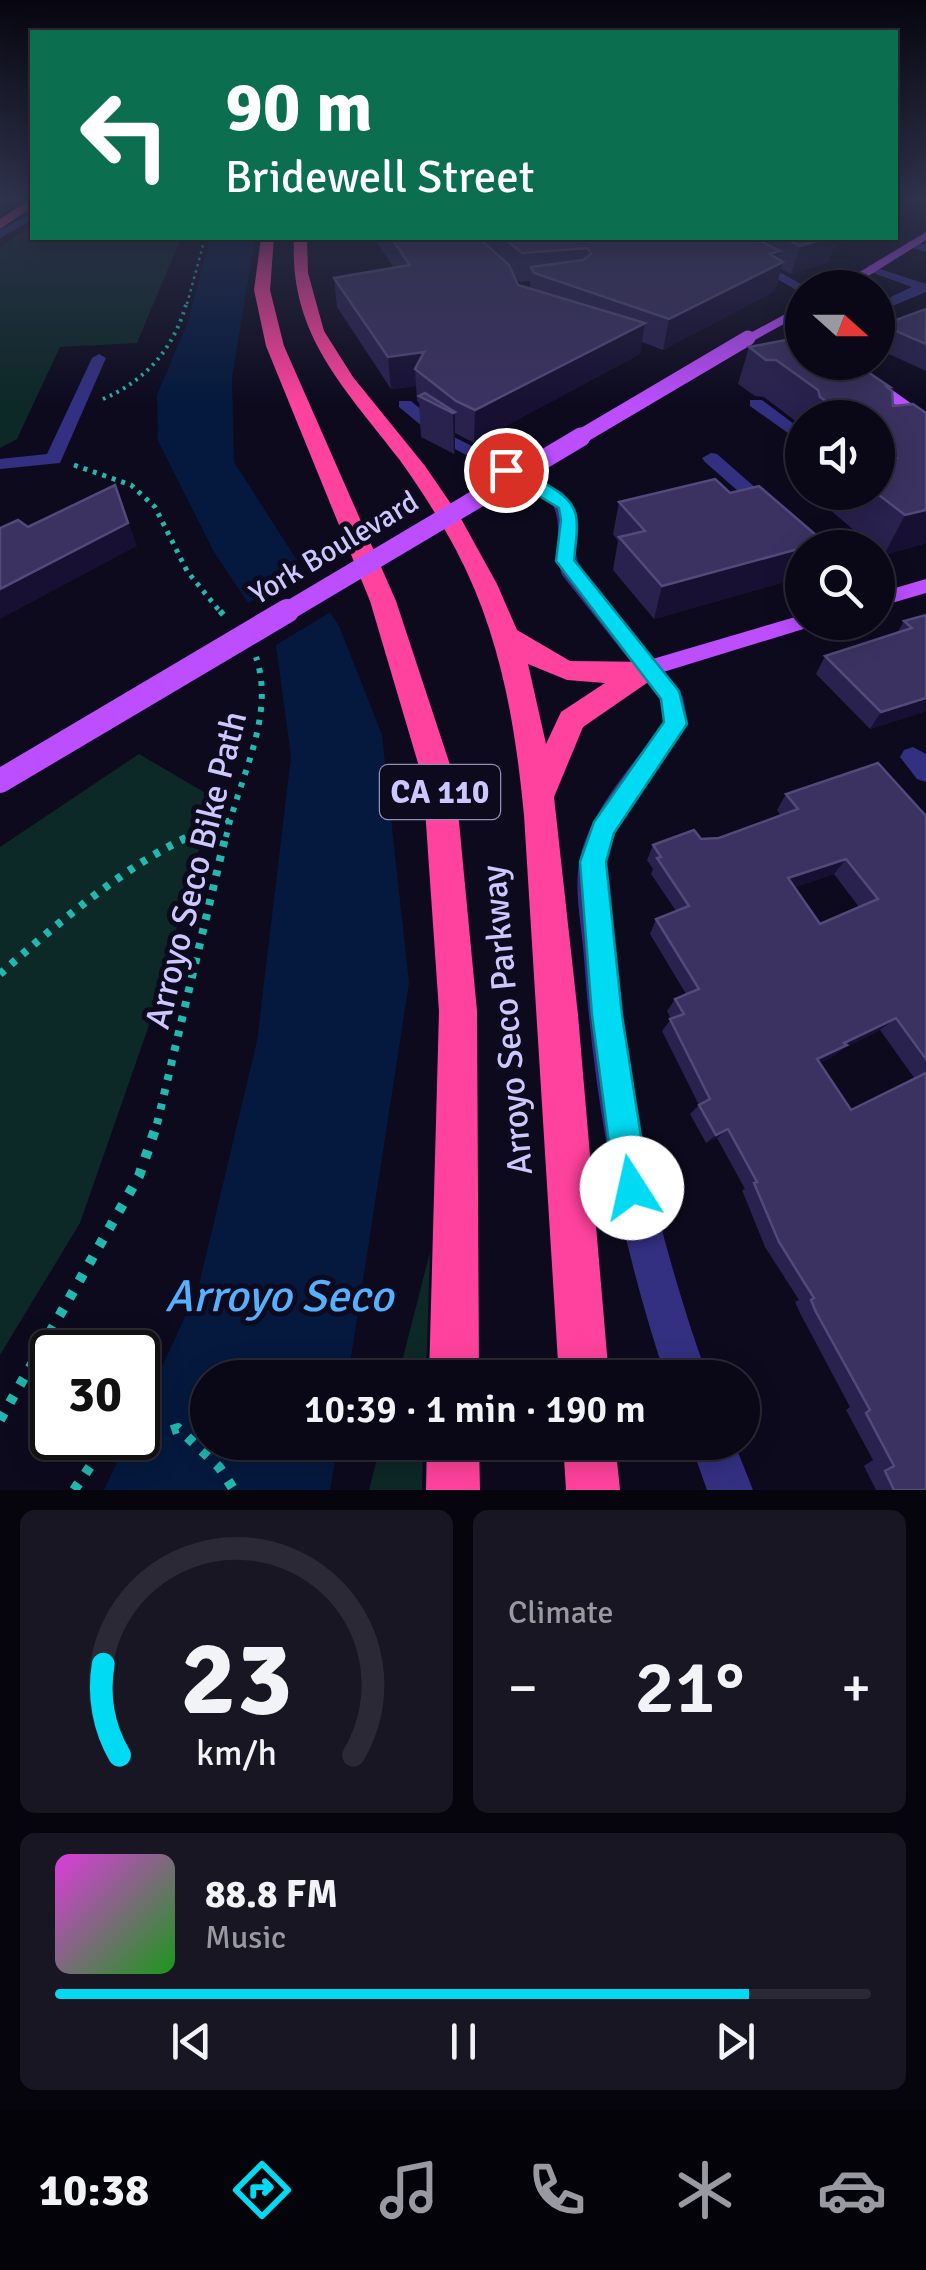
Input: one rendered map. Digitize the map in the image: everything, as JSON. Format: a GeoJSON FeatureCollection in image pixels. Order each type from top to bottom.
{"type":"FeatureCollection","features":[{"type":"Feature","properties":{"kind":"highway","name":"Arroyo Seco Parkway"},"geometry":{"type":"LineString","coordinates":[[264,267],[262,290],[275,346],[383,601],[438,780],[451,891],[458,1012],[454,1360]]}},
{"type":"Feature","properties":{"kind":"highway","name":"Arroyo Seco Parkway"},"geometry":{"type":"LineString","coordinates":[[301,267],[303,300],[314,330],[340,373],[404,452],[460,534],[505,635],[524,702],[553,943],[583,1360]]}},
{"type":"Feature","properties":{"kind":"highway"},"geometry":{"type":"LineString","coordinates":[[505,635],[542,662],[573,674],[648,669]]}},
{"type":"Feature","properties":{"kind":"highway"},"geometry":{"type":"LineString","coordinates":[[538,797],[571,720],[648,669]]}},
{"type":"Feature","properties":{"kind":"highway"},"geometry":{"type":"LineString","coordinates":[[453,1490],[454,1460]]}},
{"type":"Feature","properties":{"kind":"highway"},"geometry":{"type":"LineString","coordinates":[[590,1460],[592,1490]]}},
{"type":"Feature","properties":{"kind":"main road","name":"York Boulevard"},"geometry":{"type":"LineString","coordinates":[[0,780],[783,319]]}},
{"type":"Feature","properties":{"kind":"main road"},"geometry":{"type":"LineString","coordinates":[[865,380],[920,426]]}},
{"type":"Feature","properties":{"kind":"main road"},"geometry":{"type":"LineString","coordinates":[[895,595],[926,586]]}},
{"type":"Feature","properties":{"kind":"main road"},"geometry":{"type":"LineString","coordinates":[[648,669],[785,627]]}},
{"type":"Feature","properties":{"kind":"street"},"geometry":{"type":"LineString","coordinates":[[872,268],[924,287]]}},
{"type":"Feature","properties":{"kind":"street"},"geometry":{"type":"LineString","coordinates":[[895,300],[924,287]]}},
{"type":"Feature","properties":{"kind":"street"},"geometry":{"type":"LineString","coordinates":[[0,464],[54,460],[99,358]]}},
{"type":"Feature","properties":{"kind":"street"},"geometry":{"type":"LineString","coordinates":[[756,403],[785,425]]}},
{"type":"Feature","properties":{"kind":"street"},"geometry":{"type":"LineString","coordinates":[[405,404],[451,439],[556,496],[567,506],[570,520],[565,561],[671,697],[676,724],[603,830],[593,862],[621,1127],[638,1219],[680,1360]]}},
{"type":"Feature","properties":{"kind":"street"},"geometry":{"type":"LineString","coordinates":[[711,458],[793,530]]}},
{"type":"Feature","properties":{"kind":"street"},"geometry":{"type":"LineString","coordinates":[[719,1460],[730,1490]]}},
{"type":"Feature","properties":{"kind":"path"},"geometry":{"type":"LineString","coordinates":[[77,406],[122,393],[175,339],[197,267]]}},
{"type":"Feature","properties":{"kind":"path"},"geometry":{"type":"LineString","coordinates":[[54,460],[132,485],[154,507],[188,570],[231,624]]}},
{"type":"Feature","properties":{"kind":"path","name":"Arroyo Seco Bike Path"},"geometry":{"type":"LineString","coordinates":[[0,1420],[97,1256],[138,1176],[166,1099],[230,819],[261,716],[265,684],[250,649]]}},
{"type":"Feature","properties":{"kind":"path"},"geometry":{"type":"LineString","coordinates":[[0,974],[44,935],[168,845],[230,819]]}},
{"type":"Feature","properties":{"kind":"path"},"geometry":{"type":"LineString","coordinates":[[74,1490],[98,1455],[178,1428],[219,1467],[234,1490]]}},
{"type":"Feature","properties":{"kind":"green space"},"geometry":{"type":"Polygon","coordinates":[[[0,267],[169,267],[137,343],[60,347],[17,439],[0,448],[0,267]]]}},
{"type":"Feature","properties":{"kind":"green space"},"geometry":{"type":"Polygon","coordinates":[[[139,754],[214,798],[147,1031],[80,1223],[0,1355],[0,847],[139,754]]]}},
{"type":"Feature","properties":{"kind":"green space"},"geometry":{"type":"Polygon","coordinates":[[[430,1252],[427,1360],[402,1360],[430,1252]]]}},
{"type":"Feature","properties":{"kind":"green space"},"geometry":{"type":"Polygon","coordinates":[[[377,1460],[423,1460],[422,1490],[369,1490],[377,1460]]]}},
{"type":"Feature","properties":{"kind":"water","name":"Arroyo Seco"},"geometry":{"type":"Polygon","coordinates":[[[202,267],[250,267],[232,378],[234,462],[339,626],[382,735],[409,983],[351,1360],[190,1360],[190,1460],[335,1460],[330,1490],[104,1490],[118,1460],[160,1460],[160,1371],[198,1289],[257,1041],[291,757],[276,645],[214,552],[158,441],[157,395],[187,324],[202,267]]]}},
{"type":"Feature","properties":{"kind":"pier"},"geometry":{"type":"Polygon","coordinates":[[[307,569],[334,610],[271,648],[243,606],[307,569]]]}},
{"type":"Feature","properties":{"kind":"building"},"geometry":{"type":"Polygon","coordinates":[[[401,267],[510,267],[518,285],[645,323],[475,410],[456,401],[415,369],[424,352],[388,357],[334,278],[401,267]]]}},
{"type":"Feature","properties":{"kind":"building"},"geometry":{"type":"Polygon","coordinates":[[[531,267],[774,267],[669,319],[534,273],[531,267]]]}},
{"type":"Feature","properties":{"kind":"building"},"geometry":{"type":"Polygon","coordinates":[[[926,309],[926,344],[895,331],[895,320],[926,309]]]}},
{"type":"Feature","properties":{"kind":"building"},"geometry":{"type":"Polygon","coordinates":[[[785,340],[785,366],[776,360],[766,360],[749,347],[785,340]]]}},
{"type":"Feature","properties":{"kind":"building"},"geometry":{"type":"Polygon","coordinates":[[[804,380],[880,380],[890,387],[893,400],[824,400],[804,380]]]}},
{"type":"Feature","properties":{"kind":"building"},"geometry":{"type":"Polygon","coordinates":[[[425,393],[455,412],[419,396],[425,393]]]}},
{"type":"Feature","properties":{"kind":"building"},"geometry":{"type":"Polygon","coordinates":[[[913,404],[926,413],[926,510],[905,515],[895,507],[895,406],[913,404]]]}},
{"type":"Feature","properties":{"kind":"building"},"geometry":{"type":"Polygon","coordinates":[[[715,479],[730,493],[759,486],[810,530],[785,530],[785,553],[662,586],[619,537],[645,531],[619,502],[715,479]]]}},
{"type":"Feature","properties":{"kind":"building"},"geometry":{"type":"Polygon","coordinates":[[[115,485],[128,523],[0,589],[0,528],[18,520],[28,527],[115,485]]]}},
{"type":"Feature","properties":{"kind":"building"},"geometry":{"type":"Polygon","coordinates":[[[926,615],[926,698],[881,712],[825,656],[875,640],[895,640],[895,633],[912,628],[904,621],[926,615]]]}},
{"type":"Feature","properties":{"kind":"building"},"geometry":{"type":"Polygon","coordinates":[[[878,763],[926,816],[926,1059],[896,1018],[817,1059],[851,1110],[926,1073],[926,1490],[894,1490],[885,1471],[894,1466],[866,1413],[870,1410],[816,1312],[811,1300],[814,1298],[779,1242],[754,1183],[757,1182],[728,1129],[716,1135],[699,1105],[710,1099],[670,1019],[684,1014],[675,999],[699,989],[656,919],[689,906],[657,858],[661,857],[653,845],[694,830],[701,839],[719,838],[798,809],[786,794],[878,763]],[[846,859],[788,878],[820,924],[878,899],[846,859]]]}},
{"type":"Feature","properties":{"kind":"route"},"geometry":{"type":"LineString","coordinates":[[506,470],[556,496],[567,506],[570,520],[565,561],[572,575],[671,697],[676,724],[603,830],[593,862],[607,1015],[632,1188]]}}]}
